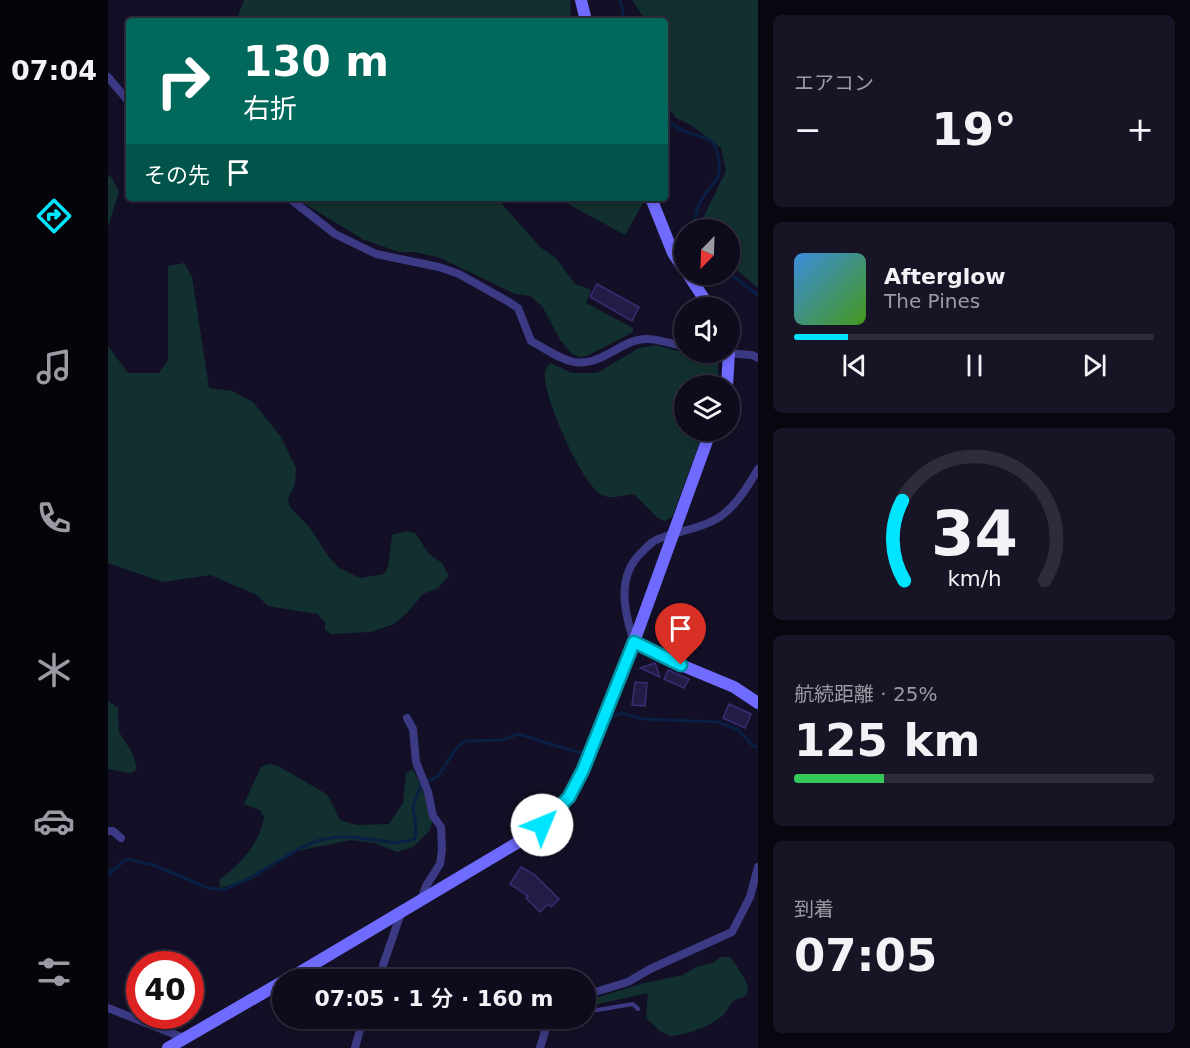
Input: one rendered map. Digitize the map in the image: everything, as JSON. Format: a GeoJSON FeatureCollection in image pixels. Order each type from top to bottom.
{"type":"FeatureCollection","features":[{"type":"Feature","properties":{"kind":"street"},"geometry":{"type":"LineString","coordinates":[[581,0],[585,18]]}},
{"type":"Feature","properties":{"kind":"street"},"geometry":{"type":"LineString","coordinates":[[108,77],[126,98]]}},
{"type":"Feature","properties":{"kind":"street"},"geometry":{"type":"LineString","coordinates":[[293,201],[335,234],[376,254],[449,270],[509,302],[518,308],[531,341],[577,364],[592,363],[639,339],[674,344]]}},
{"type":"Feature","properties":{"kind":"street"},"geometry":{"type":"LineString","coordinates":[[652,201],[674,254]]}},
{"type":"Feature","properties":{"kind":"street"},"geometry":{"type":"LineString","coordinates":[[740,354],[758,358]]}},
{"type":"Feature","properties":{"kind":"street"},"geometry":{"type":"LineString","coordinates":[[306,969],[531,834],[569,797],[583,770],[634,642],[707,441]]}},
{"type":"Feature","properties":{"kind":"street"},"geometry":{"type":"LineString","coordinates":[[758,469],[742,494],[721,516],[673,536],[654,540],[628,568],[624,594],[628,625],[634,642],[671,661],[734,687],[758,704]]}},
{"type":"Feature","properties":{"kind":"street"},"geometry":{"type":"LineString","coordinates":[[408,718],[413,729],[416,762],[428,792],[433,816],[441,827],[440,864],[426,886],[421,901]]}},
{"type":"Feature","properties":{"kind":"street"},"geometry":{"type":"LineString","coordinates":[[108,831],[113,831],[121,837]]}},
{"type":"Feature","properties":{"kind":"street"},"geometry":{"type":"LineString","coordinates":[[596,992],[628,982],[650,969],[732,932],[750,897],[758,867]]}},
{"type":"Feature","properties":{"kind":"street"},"geometry":{"type":"LineString","coordinates":[[382,969],[401,913]]}},
{"type":"Feature","properties":{"kind":"street"},"geometry":{"type":"LineString","coordinates":[[168,1048],[272,991]]}},
{"type":"Feature","properties":{"kind":"street"},"geometry":{"type":"LineString","coordinates":[[108,1008],[184,1038]]}},
{"type":"Feature","properties":{"kind":"street"},"geometry":{"type":"LineString","coordinates":[[355,1048],[359,1029]]}},
{"type":"Feature","properties":{"kind":"street"},"geometry":{"type":"LineString","coordinates":[[540,1048],[546,1029]]}},
{"type":"Feature","properties":{"kind":"lane"},"geometry":{"type":"LineString","coordinates":[[596,1010],[633,1004],[638,1009]]}},
{"type":"Feature","properties":{"kind":"green space"},"geometry":{"type":"Polygon","coordinates":[[[244,0],[570,0],[571,18],[237,18],[244,0]]]}},
{"type":"Feature","properties":{"kind":"green space"},"geometry":{"type":"Polygon","coordinates":[[[632,0],[758,0],[758,288],[740,272],[740,219],[703,219],[726,171],[721,148],[691,125],[676,118],[668,108],[668,18],[644,18],[632,0]]]}},
{"type":"Feature","properties":{"kind":"green space"},"geometry":{"type":"Polygon","coordinates":[[[108,174],[119,192],[108,227],[108,174]]]}},
{"type":"Feature","properties":{"kind":"green space"},"geometry":{"type":"Polygon","coordinates":[[[302,201],[501,201],[540,247],[556,258],[575,284],[591,290],[586,303],[633,328],[633,332],[587,356],[580,357],[572,354],[561,341],[542,306],[530,296],[515,294],[440,258],[415,252],[399,252],[364,240],[302,201]]]}},
{"type":"Feature","properties":{"kind":"green space"},"geometry":{"type":"Polygon","coordinates":[[[563,201],[644,201],[625,235],[563,201]]]}},
{"type":"Feature","properties":{"kind":"green space"},"geometry":{"type":"Polygon","coordinates":[[[184,263],[192,277],[209,388],[232,391],[253,402],[281,437],[296,468],[295,484],[288,499],[290,507],[310,528],[328,556],[339,568],[360,578],[384,574],[388,567],[392,535],[407,531],[415,533],[429,554],[442,563],[449,576],[438,588],[423,594],[394,624],[371,632],[331,634],[325,630],[325,622],[317,614],[268,606],[257,595],[210,575],[163,582],[108,563],[108,346],[128,373],[159,373],[168,360],[168,266],[184,263]]]}},
{"type":"Feature","properties":{"kind":"green space"},"geometry":{"type":"Polygon","coordinates":[[[656,345],[674,350],[674,363],[718,363],[718,375],[674,375],[674,441],[700,441],[672,517],[665,521],[658,518],[634,494],[609,497],[602,495],[594,488],[564,438],[545,382],[545,371],[550,363],[572,373],[597,373],[639,348],[656,345]]]}},
{"type":"Feature","properties":{"kind":"green space"},"geometry":{"type":"Polygon","coordinates":[[[108,701],[118,708],[119,732],[133,754],[137,769],[131,773],[108,769],[108,701]]]}},
{"type":"Feature","properties":{"kind":"green space"},"geometry":{"type":"Polygon","coordinates":[[[269,764],[278,766],[323,792],[329,797],[340,820],[356,825],[389,824],[403,803],[406,773],[413,769],[434,815],[430,830],[413,847],[397,852],[375,843],[351,840],[292,852],[251,880],[220,888],[219,880],[248,853],[262,827],[264,817],[260,810],[244,804],[261,767],[269,764]]]}},
{"type":"Feature","properties":{"kind":"green space"},"geometry":{"type":"Polygon","coordinates":[[[721,957],[730,957],[744,978],[748,987],[747,993],[731,1003],[726,1012],[715,1021],[684,1034],[670,1036],[660,1031],[646,1018],[648,993],[596,1005],[596,998],[644,983],[683,975],[696,967],[712,963],[721,957]]]}},
{"type":"Feature","properties":{"kind":"building"},"geometry":{"type":"Polygon","coordinates":[[[597,284],[639,307],[632,321],[590,297],[597,284]]]}},
{"type":"Feature","properties":{"kind":"building"},"geometry":{"type":"Polygon","coordinates":[[[655,663],[660,677],[640,668],[655,663]]]}},
{"type":"Feature","properties":{"kind":"building"},"geometry":{"type":"Polygon","coordinates":[[[668,670],[689,679],[684,688],[664,679],[668,670]]]}},
{"type":"Feature","properties":{"kind":"building"},"geometry":{"type":"Polygon","coordinates":[[[635,682],[647,683],[645,706],[632,705],[635,682]]]}},
{"type":"Feature","properties":{"kind":"building"},"geometry":{"type":"Polygon","coordinates":[[[729,704],[751,714],[745,728],[723,718],[729,704]]]}},
{"type":"Feature","properties":{"kind":"building"},"geometry":{"type":"Polygon","coordinates":[[[521,867],[535,875],[559,899],[551,907],[548,904],[540,912],[526,898],[528,896],[510,884],[521,867]]]}},
{"type":"Feature","properties":{"kind":"waterway"},"geometry":{"type":"LineString","coordinates":[[620,0],[623,18]]}},
{"type":"Feature","properties":{"kind":"waterway"},"geometry":{"type":"LineString","coordinates":[[668,119],[685,131],[708,139],[717,150],[719,174],[703,197],[697,209],[696,219]]}},
{"type":"Feature","properties":{"kind":"waterway"},"geometry":{"type":"LineString","coordinates":[[740,281],[758,295]]}},
{"type":"Feature","properties":{"kind":"waterway"},"geometry":{"type":"LineString","coordinates":[[607,726],[612,716],[621,713],[644,719],[718,722],[737,729],[752,745],[758,747]]}},
{"type":"Feature","properties":{"kind":"waterway"},"geometry":{"type":"LineString","coordinates":[[108,874],[127,859],[153,865],[208,888],[224,890],[250,878],[302,847],[320,840],[354,837],[395,843],[415,839],[413,807],[421,785],[438,776],[458,746],[466,741],[503,740],[518,734],[580,753],[587,750]]}},
{"type":"Feature","properties":{"kind":"route"},"geometry":{"type":"LineString","coordinates":[[542,825],[569,797],[583,770],[634,642],[681,665]]}}]}
